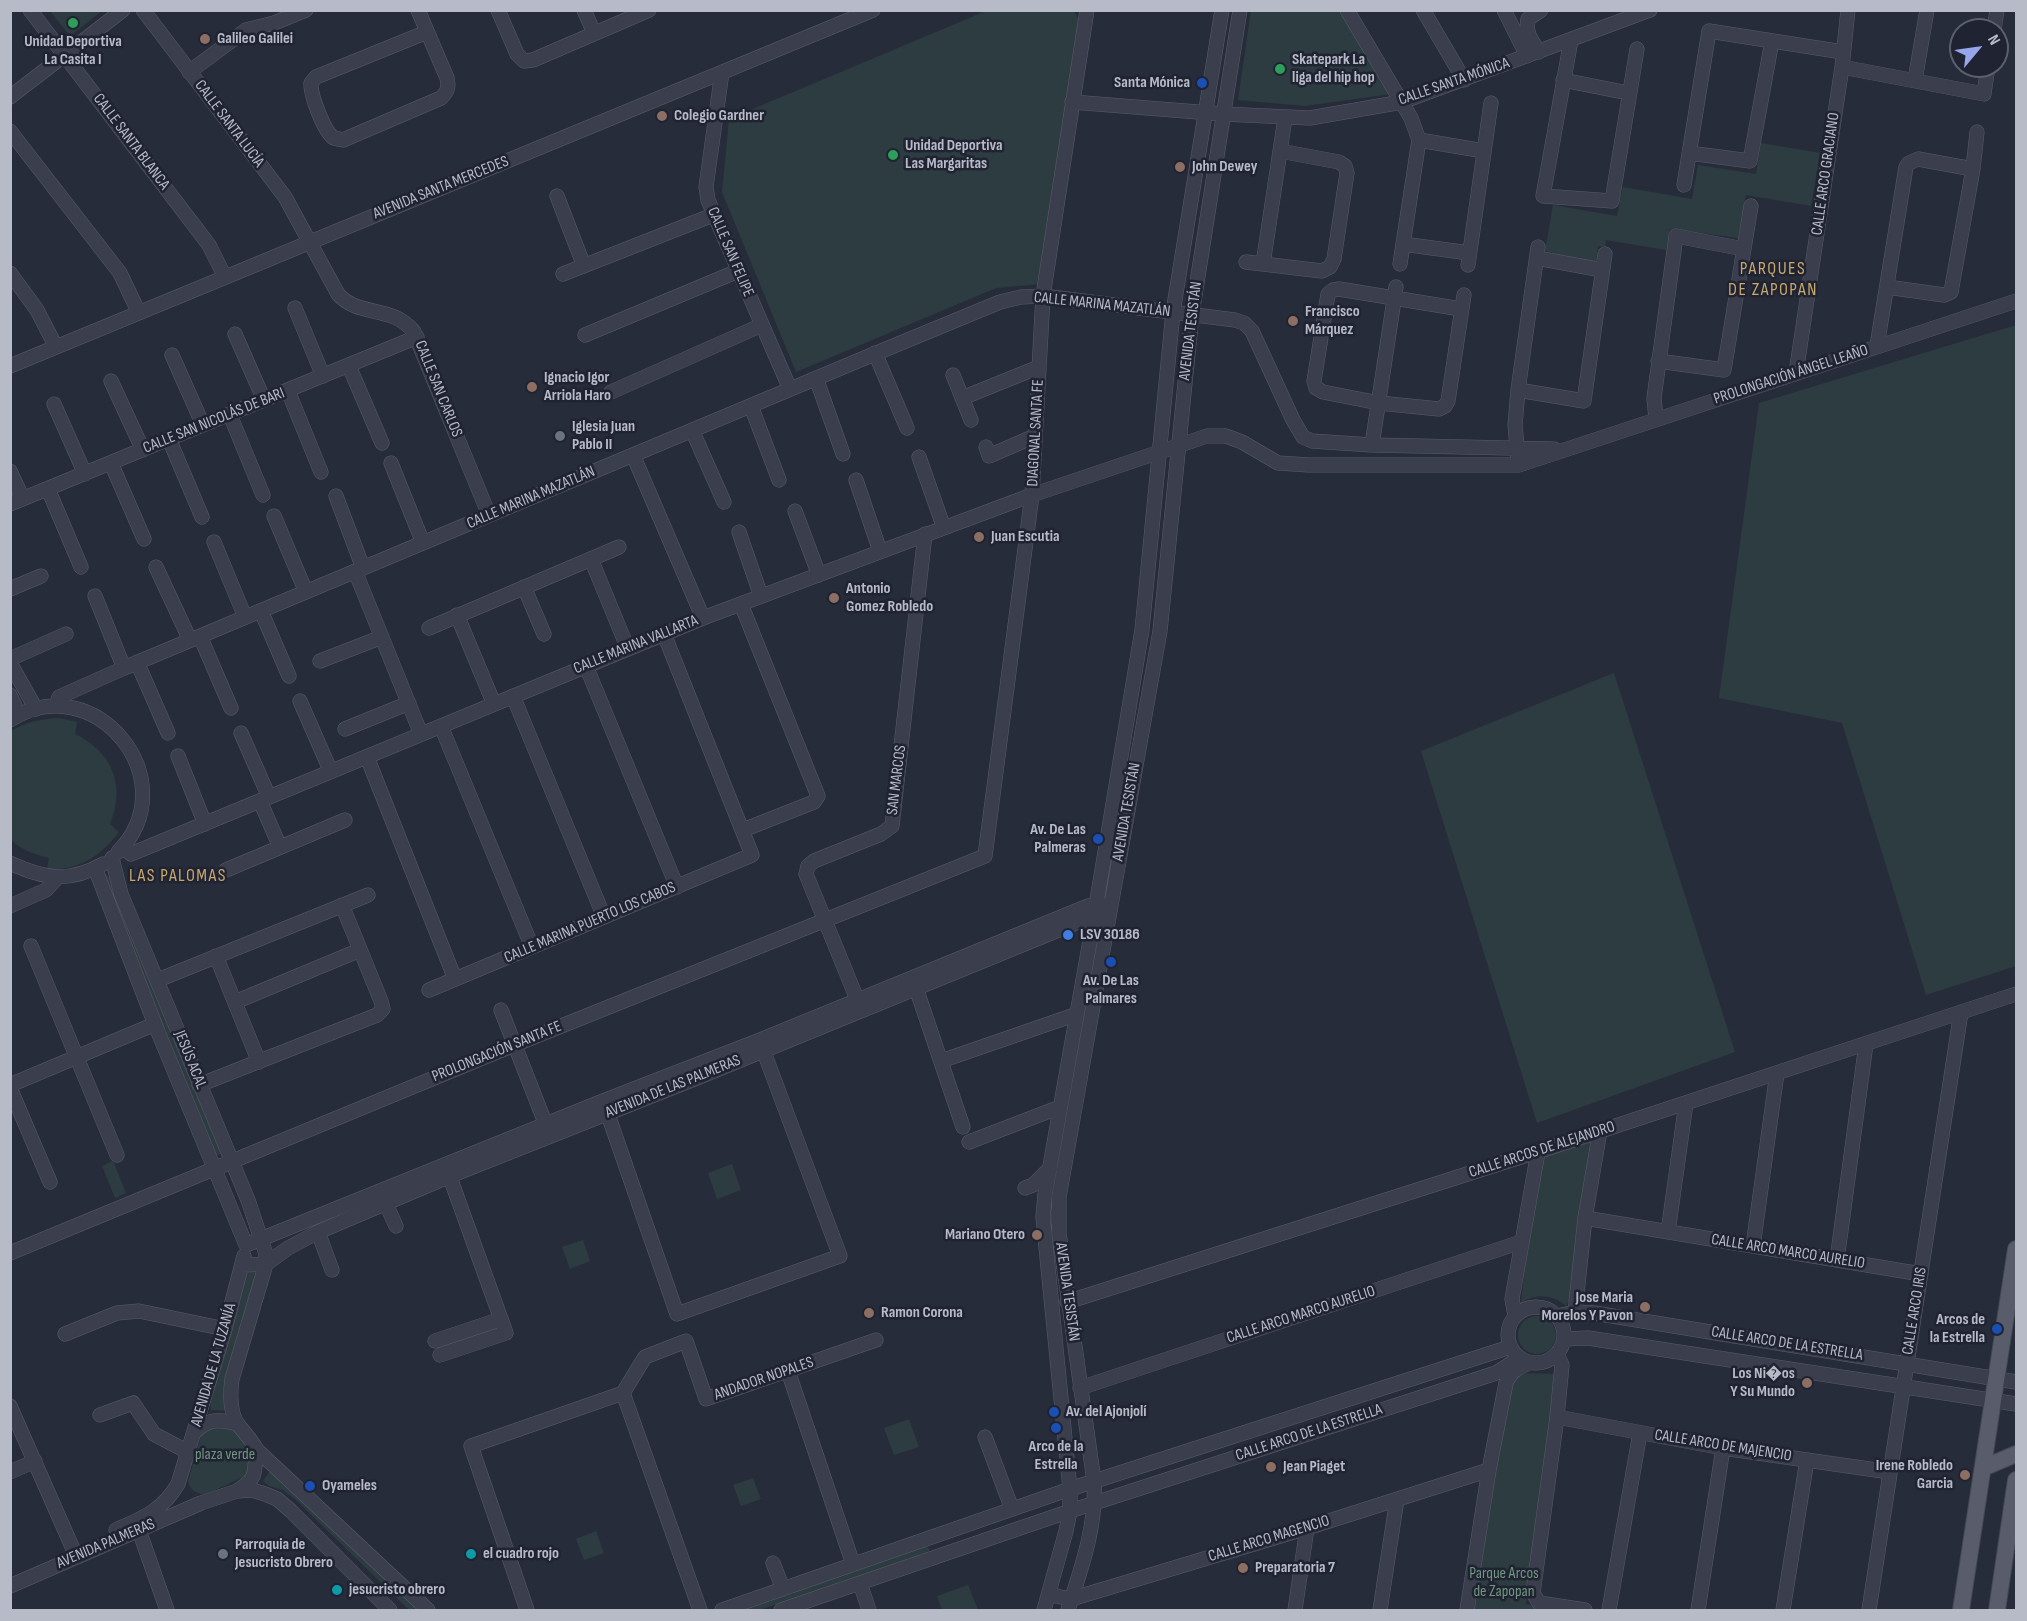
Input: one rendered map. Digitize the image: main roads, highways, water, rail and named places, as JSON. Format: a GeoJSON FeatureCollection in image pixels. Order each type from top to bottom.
{"type":"FeatureCollection","features":[{"type":"Feature","properties":{"kind":"main road"},"geometry":{"type":"LineString","coordinates":[[1961,1611],[2016,1249]]}},
{"type":"Feature","properties":{"kind":"main road"},"geometry":{"type":"LineString","coordinates":[[1983,1468],[2016,1454]]}},
{"type":"Feature","properties":{"kind":"main road"},"geometry":{"type":"LineString","coordinates":[[1997,1611],[2016,1480]]}},
{"type":"Feature","properties":{"kind":"place","name":"Unidad Deportiva La Casita I"},"geometry":{"type":"Point","coordinates":[73,23]}},
{"type":"Feature","properties":{"kind":"place","name":"Galileo Galilei"},"geometry":{"type":"Point","coordinates":[205,39]}},
{"type":"Feature","properties":{"kind":"place","name":"Skatepark La liga del hip hop"},"geometry":{"type":"Point","coordinates":[1280,69]}},
{"type":"Feature","properties":{"kind":"place","name":"Santa Mónica"},"geometry":{"type":"Point","coordinates":[1202,83]}},
{"type":"Feature","properties":{"kind":"place","name":"Colegio Gardner"},"geometry":{"type":"Point","coordinates":[662,116]}},
{"type":"Feature","properties":{"kind":"place","name":"Unidad Deportiva Las Margaritas"},"geometry":{"type":"Point","coordinates":[893,155]}},
{"type":"Feature","properties":{"kind":"place","name":"John Dewey"},"geometry":{"type":"Point","coordinates":[1180,167]}},
{"type":"Feature","properties":{"kind":"place","name":"Francisco Márquez"},"geometry":{"type":"Point","coordinates":[1293,321]}},
{"type":"Feature","properties":{"kind":"place","name":"Ignacio Igor Arriola Haro"},"geometry":{"type":"Point","coordinates":[532,387]}},
{"type":"Feature","properties":{"kind":"place","name":"Iglesia Juan Pablo II"},"geometry":{"type":"Point","coordinates":[560,436]}},
{"type":"Feature","properties":{"kind":"place","name":"Juan Escutia"},"geometry":{"type":"Point","coordinates":[979,537]}},
{"type":"Feature","properties":{"kind":"place","name":"Antonio Gomez Robledo"},"geometry":{"type":"Point","coordinates":[834,598]}},
{"type":"Feature","properties":{"kind":"place","name":"Av. De Las Palmeras"},"geometry":{"type":"Point","coordinates":[1098,839]}},
{"type":"Feature","properties":{"kind":"place","name":"LSV 30186"},"geometry":{"type":"Point","coordinates":[1068,935]}},
{"type":"Feature","properties":{"kind":"place","name":"Av. De Las Palmares"},"geometry":{"type":"Point","coordinates":[1111,962]}},
{"type":"Feature","properties":{"kind":"place","name":"Mariano Otero"},"geometry":{"type":"Point","coordinates":[1037,1235]}},
{"type":"Feature","properties":{"kind":"place","name":"Jose Maria Morelos Y Pavon"},"geometry":{"type":"Point","coordinates":[1645,1307]}},
{"type":"Feature","properties":{"kind":"place","name":"Ramon Corona"},"geometry":{"type":"Point","coordinates":[869,1313]}},
{"type":"Feature","properties":{"kind":"place","name":"Arcos de la Estrella"},"geometry":{"type":"Point","coordinates":[1997,1329]}},
{"type":"Feature","properties":{"kind":"place","name":"Los Ni�os Y Su Mundo"},"geometry":{"type":"Point","coordinates":[1807,1383]}},
{"type":"Feature","properties":{"kind":"place","name":"Av. del Ajonjolí"},"geometry":{"type":"Point","coordinates":[1054,1412]}},
{"type":"Feature","properties":{"kind":"place","name":"Arco de la Estrella"},"geometry":{"type":"Point","coordinates":[1056,1428]}},
{"type":"Feature","properties":{"kind":"place","name":"Jean Piaget"},"geometry":{"type":"Point","coordinates":[1271,1467]}},
{"type":"Feature","properties":{"kind":"place","name":"Irene Robledo Garcia"},"geometry":{"type":"Point","coordinates":[1965,1475]}},
{"type":"Feature","properties":{"kind":"place","name":"Oyameles"},"geometry":{"type":"Point","coordinates":[310,1486]}},
{"type":"Feature","properties":{"kind":"place","name":"Parroquia de Jesucristo Obrero"},"geometry":{"type":"Point","coordinates":[223,1554]}},
{"type":"Feature","properties":{"kind":"place","name":"el cuadro rojo"},"geometry":{"type":"Point","coordinates":[471,1554]}},
{"type":"Feature","properties":{"kind":"place","name":"Preparatoria 7"},"geometry":{"type":"Point","coordinates":[1243,1568]}},
{"type":"Feature","properties":{"kind":"place","name":"jesucristo obrero"},"geometry":{"type":"Point","coordinates":[337,1590]}},
{"type":"Feature","properties":{"kind":"district","name":"PARQUES DE ZAPOPAN"},"geometry":{"type":"Point","coordinates":[1773,279]}},
{"type":"Feature","properties":{"kind":"district","name":"LAS PALOMAS"},"geometry":{"type":"Point","coordinates":[178,876]}},
{"type":"Feature","properties":{"kind":"park label","name":"plaza verde"},"geometry":{"type":"Point","coordinates":[225,1455]}},
{"type":"Feature","properties":{"kind":"park label","name":"Parque Arcos de Zapopan"},"geometry":{"type":"Point","coordinates":[1504,1583]}}]}
